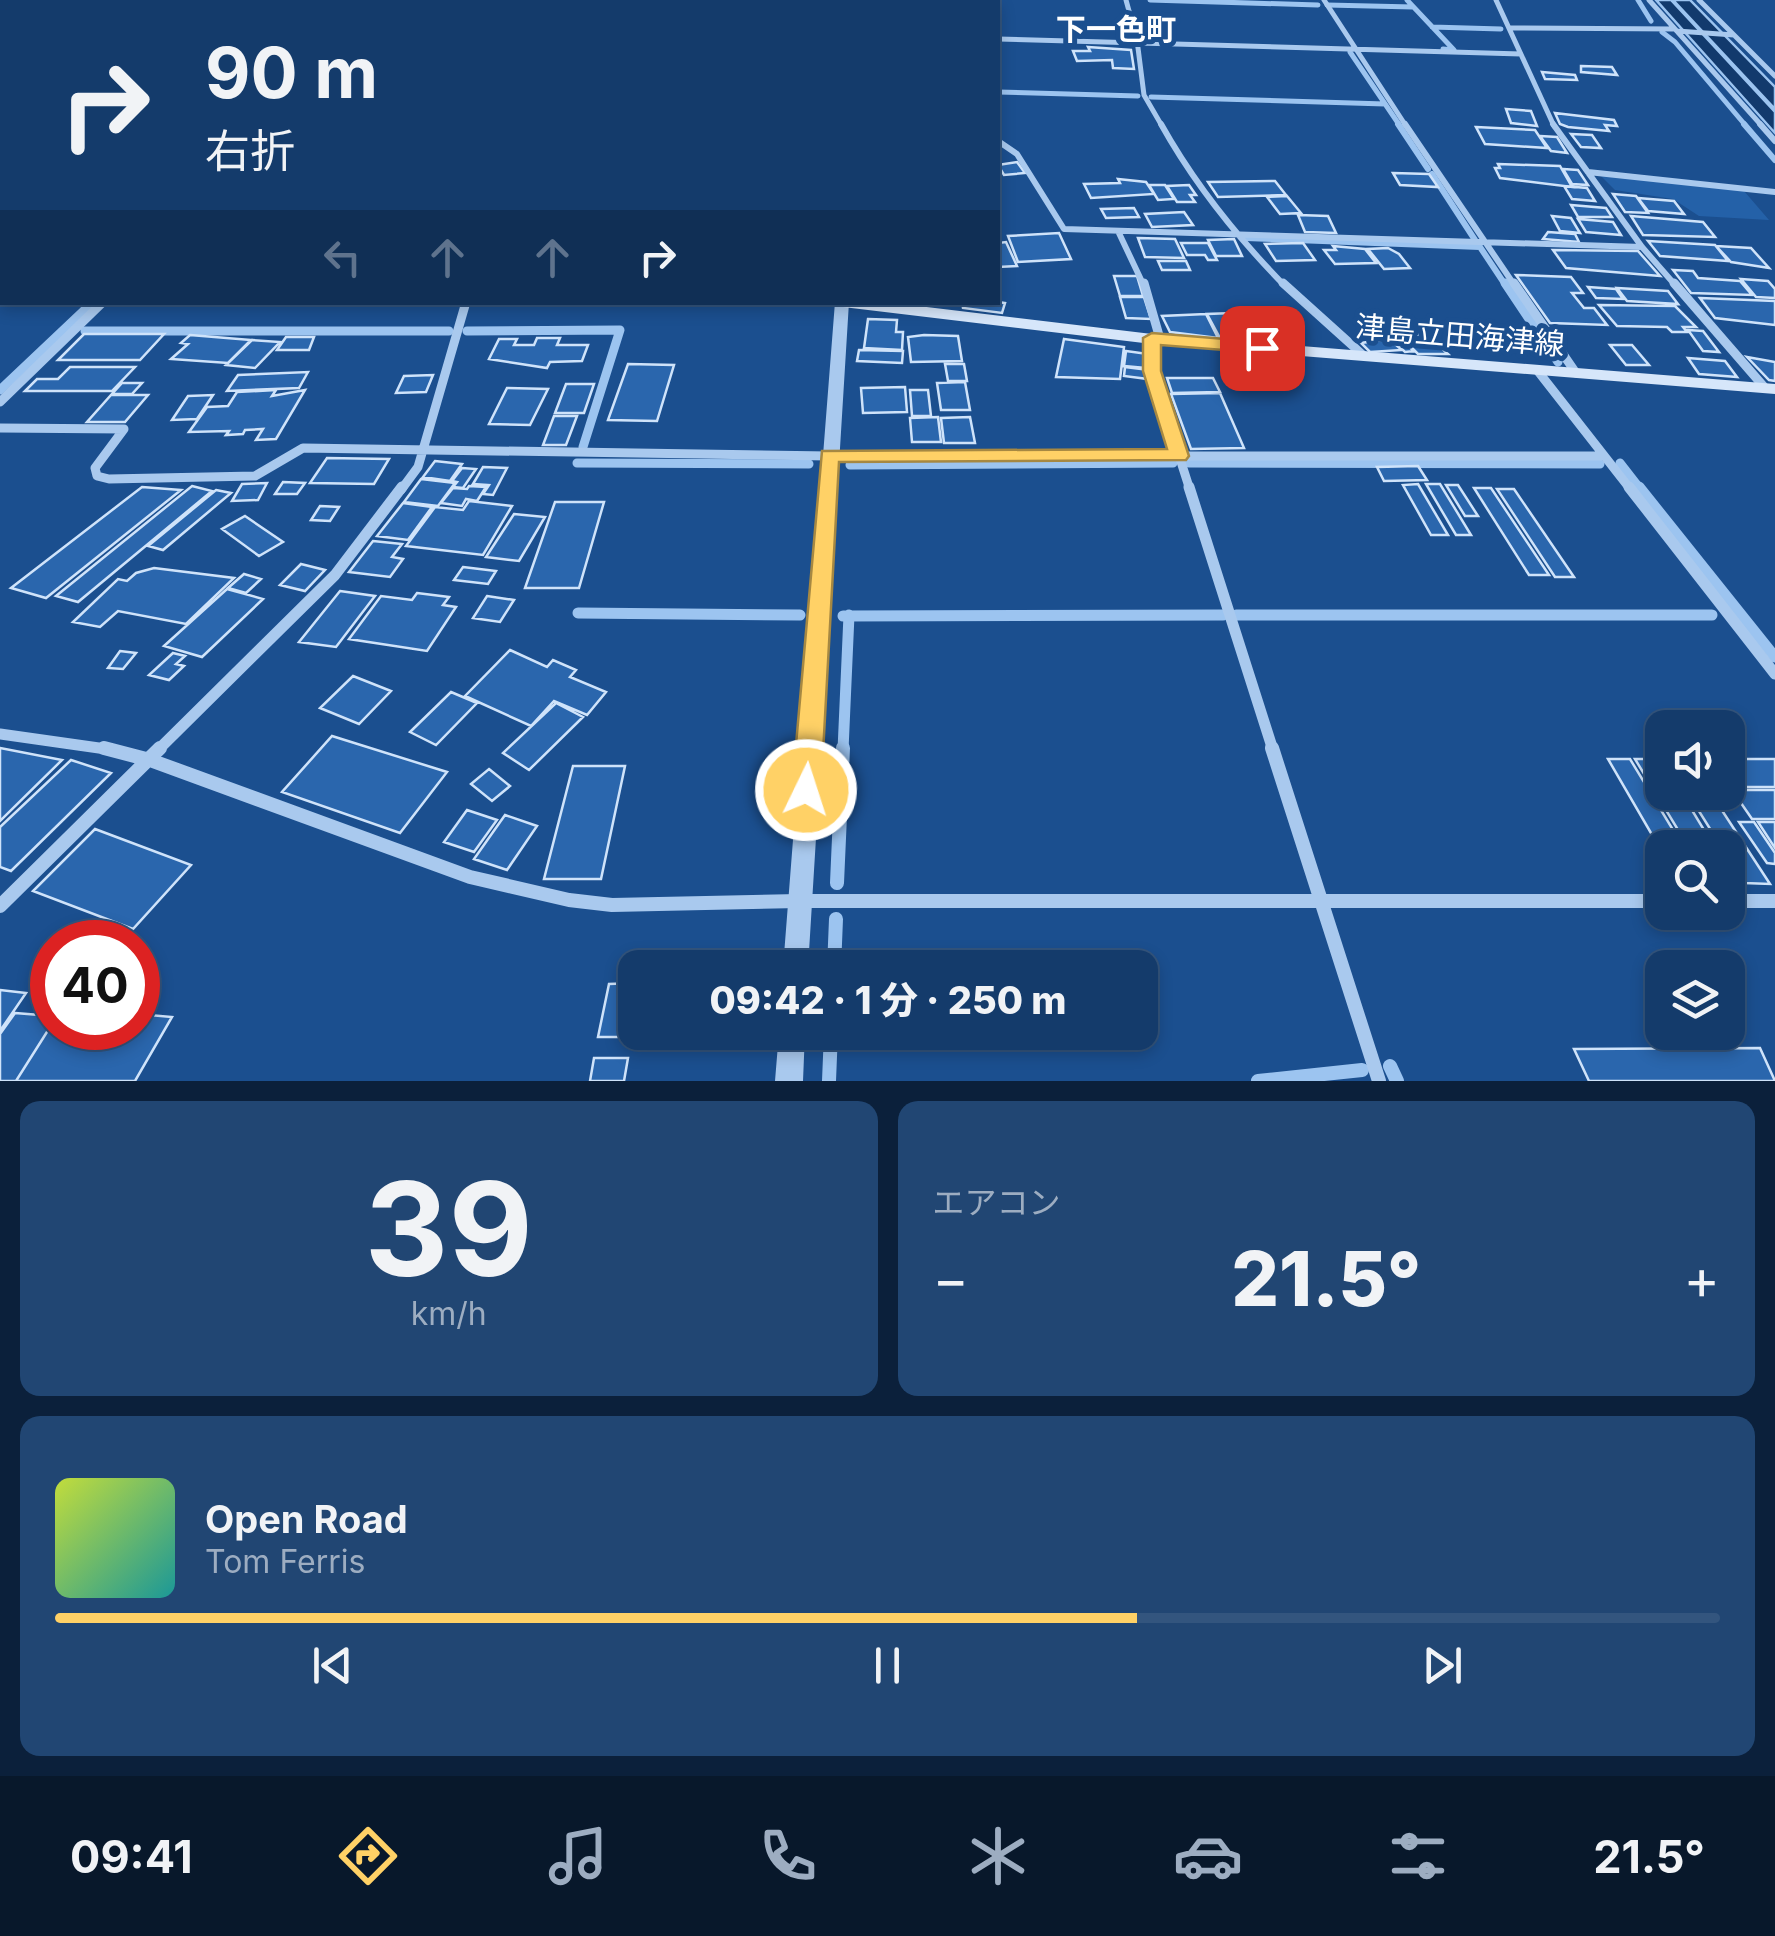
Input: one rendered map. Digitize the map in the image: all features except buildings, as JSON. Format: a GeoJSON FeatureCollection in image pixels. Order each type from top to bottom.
{"type":"FeatureCollection","features":[{"type":"Feature","properties":{"kind":"main road","name":"津島立田海津線"},"geometry":{"type":"LineString","coordinates":[[867,305],[1156,339],[1771,390]]}},
{"type":"Feature","properties":{"kind":"street"},"geometry":{"type":"LineString","coordinates":[[1126,0],[1144,95],[1152,112],[1234,234],[1302,304],[1364,356]]}},
{"type":"Feature","properties":{"kind":"street"},"geometry":{"type":"LineString","coordinates":[[1324,0],[1576,373]]}},
{"type":"Feature","properties":{"kind":"street"},"geometry":{"type":"LineString","coordinates":[[1496,0],[1556,131],[1642,246],[1771,390]]}},
{"type":"Feature","properties":{"kind":"street"},"geometry":{"type":"LineString","coordinates":[[1649,0],[1775,142]]}},
{"type":"Feature","properties":{"kind":"street"},"geometry":{"type":"LineString","coordinates":[[1699,0],[1775,76]]}},
{"type":"Feature","properties":{"kind":"street"},"geometry":{"type":"LineString","coordinates":[[1510,28],[1678,30],[1731,35]]}},
{"type":"Feature","properties":{"kind":"street"},"geometry":{"type":"LineString","coordinates":[[1000,39],[1520,54]]}},
{"type":"Feature","properties":{"kind":"street"},"geometry":{"type":"LineString","coordinates":[[1000,142],[1017,154],[1064,230],[1642,246]]}},
{"type":"Feature","properties":{"kind":"street"},"geometry":{"type":"LineString","coordinates":[[1588,172],[1775,192]]}},
{"type":"Feature","properties":{"kind":"street"},"geometry":{"type":"LineString","coordinates":[[1118,231],[1140,271],[1156,339],[1152,371],[1379,1081]]}},
{"type":"Feature","properties":{"kind":"street"},"geometry":{"type":"LineString","coordinates":[[0,402],[100,305]]}},
{"type":"Feature","properties":{"kind":"street"},"geometry":{"type":"LineString","coordinates":[[0,906],[335,575],[418,467],[465,305]]}},
{"type":"Feature","properties":{"kind":"street"},"geometry":{"type":"LineString","coordinates":[[797,950],[842,305]]}},
{"type":"Feature","properties":{"kind":"street"},"geometry":{"type":"LineString","coordinates":[[1537,370],[1775,674]]}},
{"type":"Feature","properties":{"kind":"street"},"geometry":{"type":"LineString","coordinates":[[0,428],[124,429],[95,468],[96,476],[109,478],[255,476],[303,448],[829,456],[1604,456]]}},
{"type":"Feature","properties":{"kind":"street"},"geometry":{"type":"LineString","coordinates":[[0,734],[95,744],[150,760],[470,877],[568,900],[612,904],[1645,901]]}},
{"type":"Feature","properties":{"kind":"street"},"geometry":{"type":"LineString","coordinates":[[1745,901],[1775,901]]}},
{"type":"Feature","properties":{"kind":"street"},"geometry":{"type":"LineString","coordinates":[[789,1081],[791,1050]]}},
{"type":"Feature","properties":{"kind":"shaded area"},"geometry":{"type":"Polygon","coordinates":[[[1656,0],[1671,0],[1775,112],[1775,133],[1656,0]]]}},
{"type":"Feature","properties":{"kind":"shaded area"},"geometry":{"type":"Polygon","coordinates":[[[1673,0],[1690,0],[1775,87],[1775,109],[1673,0]]]}},
{"type":"Feature","properties":{"kind":"shaded area"},"geometry":{"type":"Polygon","coordinates":[[[1600,175],[1744,191],[1769,220],[1699,216],[1673,199],[1615,190],[1600,175]]]}},
{"type":"Feature","properties":{"kind":"waterway"},"geometry":{"type":"LineString","coordinates":[[1150,0],[1318,5]]}},
{"type":"Feature","properties":{"kind":"waterway"},"geometry":{"type":"LineString","coordinates":[[1407,0],[1432,27]]}},
{"type":"Feature","properties":{"kind":"waterway"},"geometry":{"type":"LineString","coordinates":[[1638,0],[1651,21]]}},
{"type":"Feature","properties":{"kind":"waterway"},"geometry":{"type":"LineString","coordinates":[[1327,5],[1413,7]]}},
{"type":"Feature","properties":{"kind":"waterway"},"geometry":{"type":"LineString","coordinates":[[1432,27],[1501,29]]}},
{"type":"Feature","properties":{"kind":"waterway"},"geometry":{"type":"LineString","coordinates":[[1432,27],[1454,50],[1443,49]]}},
{"type":"Feature","properties":{"kind":"waterway"},"geometry":{"type":"LineString","coordinates":[[1662,32],[1675,42],[1746,126]]}},
{"type":"Feature","properties":{"kind":"waterway"},"geometry":{"type":"LineString","coordinates":[[1350,52],[1400,126]]}},
{"type":"Feature","properties":{"kind":"waterway"},"geometry":{"type":"LineString","coordinates":[[1000,92],[1138,96]]}},
{"type":"Feature","properties":{"kind":"waterway"},"geometry":{"type":"LineString","coordinates":[[1151,97],[1385,104]]}},
{"type":"Feature","properties":{"kind":"waterway"},"geometry":{"type":"LineString","coordinates":[[1398,124],[1428,169]]}},
{"type":"Feature","properties":{"kind":"waterway"},"geometry":{"type":"LineString","coordinates":[[1744,124],[1775,160]]}},
{"type":"Feature","properties":{"kind":"waterway"},"geometry":{"type":"LineString","coordinates":[[1432,174],[1475,240]]}},
{"type":"Feature","properties":{"kind":"waterway"},"geometry":{"type":"LineString","coordinates":[[1246,238],[1480,247],[1506,286]]}},
{"type":"Feature","properties":{"kind":"waterway"},"geometry":{"type":"LineString","coordinates":[[1505,283],[1558,362]]}},
{"type":"Feature","properties":{"kind":"waterway"},"geometry":{"type":"LineString","coordinates":[[0,390],[90,305]]}},
{"type":"Feature","properties":{"kind":"waterway"},"geometry":{"type":"LineString","coordinates":[[467,331],[620,330],[583,447]]}},
{"type":"Feature","properties":{"kind":"waterway"},"geometry":{"type":"LineString","coordinates":[[85,331],[449,331]]}},
{"type":"Feature","properties":{"kind":"waterway"},"geometry":{"type":"LineString","coordinates":[[577,463],[809,464]]}},
{"type":"Feature","properties":{"kind":"waterway"},"geometry":{"type":"LineString","coordinates":[[850,465],[1173,463]]}},
{"type":"Feature","properties":{"kind":"waterway"},"geometry":{"type":"LineString","coordinates":[[1189,463],[1600,464]]}},
{"type":"Feature","properties":{"kind":"waterway"},"geometry":{"type":"LineString","coordinates":[[1620,463],[1641,490]]}},
{"type":"Feature","properties":{"kind":"waterway"},"geometry":{"type":"LineString","coordinates":[[1639,487],[1775,657]]}},
{"type":"Feature","properties":{"kind":"waterway"},"geometry":{"type":"LineString","coordinates":[[578,613],[800,615]]}},
{"type":"Feature","properties":{"kind":"waterway"},"geometry":{"type":"LineString","coordinates":[[849,616],[1223,615]]}},
{"type":"Feature","properties":{"kind":"waterway"},"geometry":{"type":"LineString","coordinates":[[1236,615],[1712,615]]}},
{"type":"Feature","properties":{"kind":"waterway"},"geometry":{"type":"LineString","coordinates":[[843,616],[849,616]]}},
{"type":"Feature","properties":{"kind":"waterway"},"geometry":{"type":"LineString","coordinates":[[843,750],[849,616]]}},
{"type":"Feature","properties":{"kind":"waterway"},"geometry":{"type":"LineString","coordinates":[[837,883],[843,748]]}},
{"type":"Feature","properties":{"kind":"waterway"},"geometry":{"type":"LineString","coordinates":[[835,950],[836,919]]}},
{"type":"Feature","properties":{"kind":"waterway"},"geometry":{"type":"LineString","coordinates":[[829,1081],[830,1050]]}},
{"type":"Feature","properties":{"kind":"waterway"},"geometry":{"type":"LineString","coordinates":[[1390,1066],[1397,1081]]}},
{"type":"Feature","properties":{"kind":"waterway"},"geometry":{"type":"LineString","coordinates":[[1258,1081],[1362,1070]]}},
{"type":"Feature","properties":{"kind":"district","name":"下一色町"},"geometry":{"type":"Point","coordinates":[1116,30]}},
{"type":"Feature","properties":{"kind":"route"},"geometry":{"type":"LineString","coordinates":[[806,790],[829,456],[1179,456],[1152,371],[1152,338],[1262,348]]}}]}
